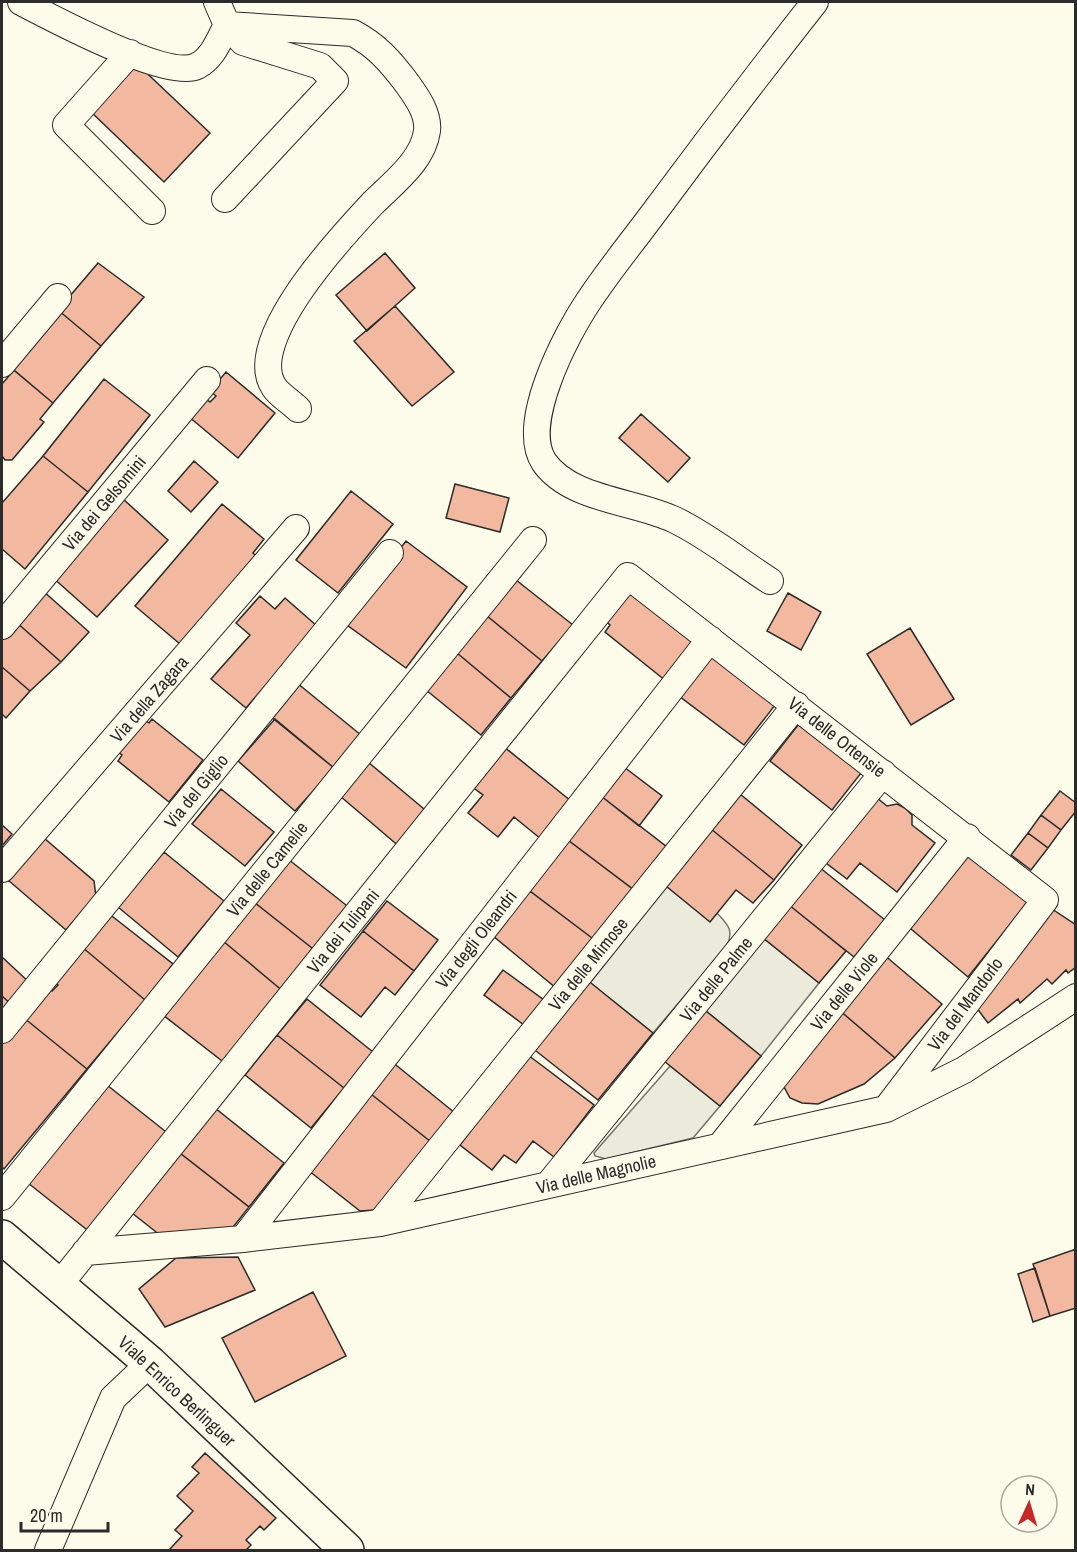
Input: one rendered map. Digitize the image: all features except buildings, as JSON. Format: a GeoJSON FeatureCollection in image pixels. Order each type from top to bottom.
{"type":"FeatureCollection","features":[{"type":"Feature","properties":{"kind":"main road","name":"Viale Enrico Berlinguer"},"geometry":{"type":"LineString","coordinates":[[2,1237],[150,1362],[347,1551]]}},
{"type":"Feature","properties":{"kind":"street"},"geometry":{"type":"LineString","coordinates":[[21,2],[130,53],[175,69],[195,67],[206,60],[227,25]]}},
{"type":"Feature","properties":{"kind":"street"},"geometry":{"type":"LineString","coordinates":[[217,2],[227,25],[243,42],[320,66],[335,81],[225,199]]}},
{"type":"Feature","properties":{"kind":"street"},"geometry":{"type":"LineString","coordinates":[[770,581],[674,520],[579,488],[559,478],[544,461],[537,443],[537,421],[555,364],[587,302],[710,136],[815,2]]}},
{"type":"Feature","properties":{"kind":"street"},"geometry":{"type":"LineString","coordinates":[[227,25],[353,33],[370,42],[389,59],[415,94],[427,122],[422,147],[407,169],[325,256],[273,338],[268,364],[274,387],[298,409]]}},
{"type":"Feature","properties":{"kind":"street"},"geometry":{"type":"LineString","coordinates":[[130,53],[66,125],[152,211]]}},
{"type":"Feature","properties":{"kind":"street"},"geometry":{"type":"LineString","coordinates":[[2,364],[58,297]]}},
{"type":"Feature","properties":{"kind":"street","name":"Via dei Gelsomini"},"geometry":{"type":"LineString","coordinates":[[2,626],[207,380]]}},
{"type":"Feature","properties":{"kind":"street","name":"Via della Zagara"},"geometry":{"type":"LineString","coordinates":[[2,870],[296,528]]}},
{"type":"Feature","properties":{"kind":"street","name":"Via delle Camelie"},"geometry":{"type":"LineString","coordinates":[[2,1197],[533,540]]}},
{"type":"Feature","properties":{"kind":"street","name":"Via del Giglio"},"geometry":{"type":"LineString","coordinates":[[2,1030],[390,553]]}},
{"type":"Feature","properties":{"kind":"street","name":"Via delle Ortensie"},"geometry":{"type":"LineString","coordinates":[[628,576],[967,837],[1045,900]]}},
{"type":"Feature","properties":{"kind":"street","name":"Via dei Tulipani"},"geometry":{"type":"LineString","coordinates":[[59,1285],[628,576]]}},
{"type":"Feature","properties":{"kind":"street","name":"Via degli Oleandri"},"geometry":{"type":"LineString","coordinates":[[243,1239],[710,639]]}},
{"type":"Feature","properties":{"kind":"street","name":"Via delle Mimose"},"geometry":{"type":"LineString","coordinates":[[380,1223],[796,705]]}},
{"type":"Feature","properties":{"kind":"street","name":"Via delle Palme"},"geometry":{"type":"LineString","coordinates":[[548,1185],[883,773]]}},
{"type":"Feature","properties":{"kind":"street","name":"Via delle Viole"},"geometry":{"type":"LineString","coordinates":[[721,1145],[967,837]]}},
{"type":"Feature","properties":{"kind":"street","name":"Via del Mandorlo"},"geometry":{"type":"LineString","coordinates":[[886,1109],[1045,900]]}},
{"type":"Feature","properties":{"kind":"street","name":"Via delle Magnolie"},"geometry":{"type":"LineString","coordinates":[[85,1252],[243,1239],[380,1223],[886,1109],[964,1070],[1076,997]]}},
{"type":"Feature","properties":{"kind":"street"},"geometry":{"type":"LineString","coordinates":[[48,1551],[113,1398],[150,1362]]}},
{"type":"Feature","properties":{"kind":"shaded area"},"geometry":{"type":"Polygon","coordinates":[[[666,886],[710,921],[717,913],[727,924],[730,936],[727,946],[653,1033],[590,983],[666,886]]]}},
{"type":"Feature","properties":{"kind":"shaded area"},"geometry":{"type":"Polygon","coordinates":[[[762,937],[819,983],[761,1056],[701,1007],[762,937]]]}},
{"type":"Feature","properties":{"kind":"shaded area"},"geometry":{"type":"Polygon","coordinates":[[[670,1066],[720,1106],[693,1138],[606,1159],[595,1156],[594,1153],[670,1066]]]}}]}
